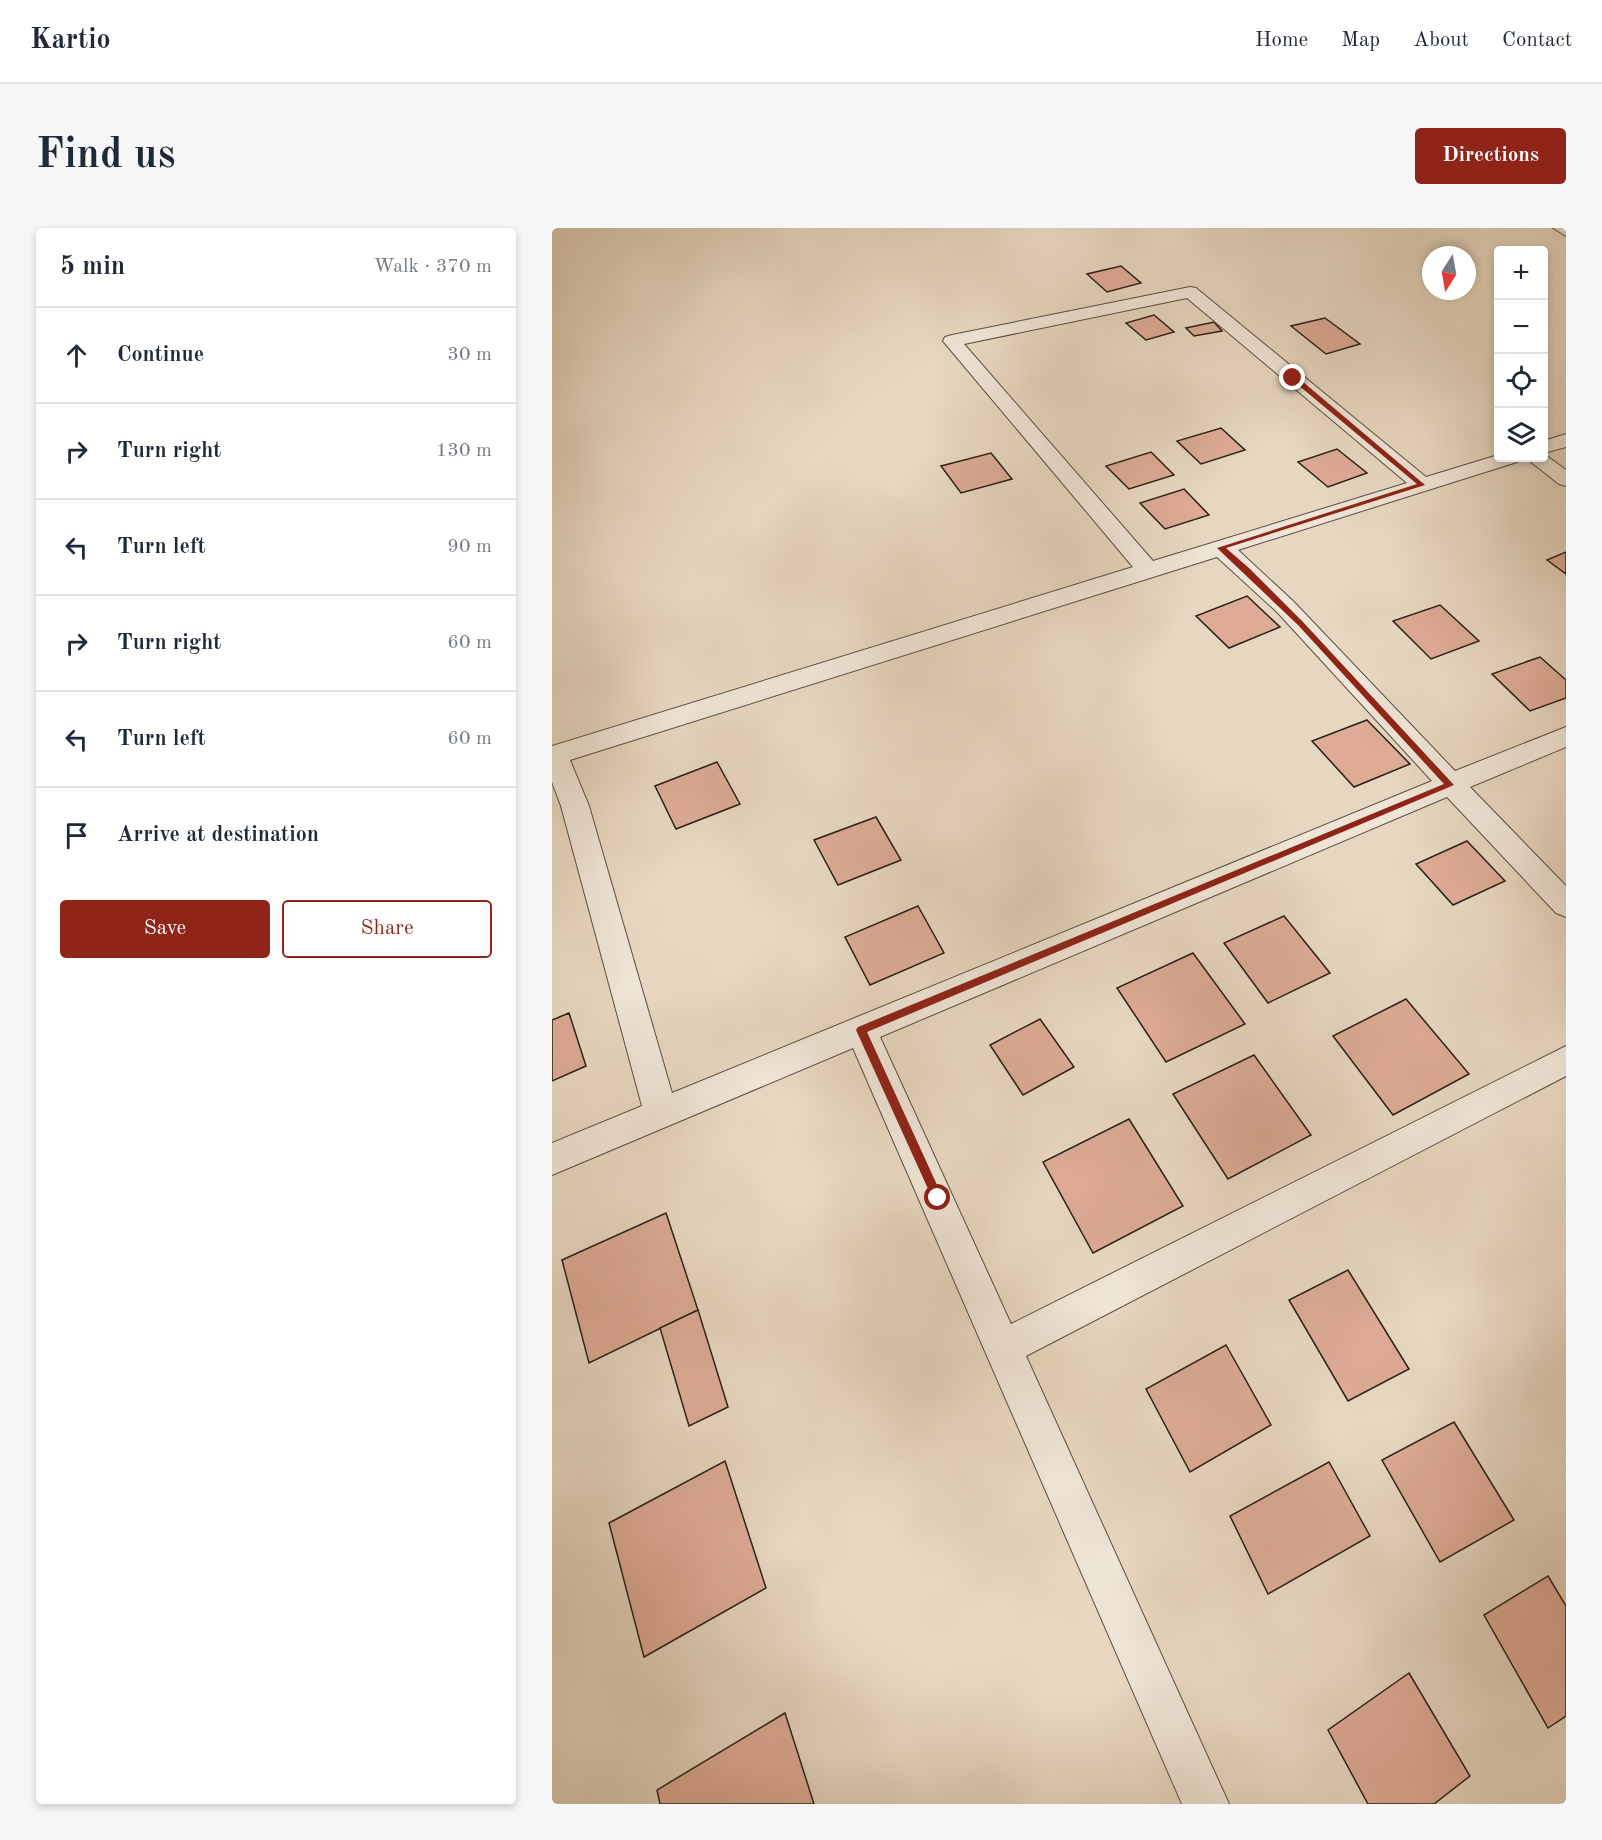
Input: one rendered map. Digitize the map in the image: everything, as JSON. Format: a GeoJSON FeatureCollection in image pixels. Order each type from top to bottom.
{"type":"FeatureCollection","features":[{"type":"Feature","properties":{"kind":"street"},"geometry":{"type":"LineString","coordinates":[[1561,228],[1566,231]]}},
{"type":"Feature","properties":{"kind":"street"},"geometry":{"type":"LineString","coordinates":[[1149,571],[952,341],[1190,292],[1422,485]]}},
{"type":"Feature","properties":{"kind":"street"},"geometry":{"type":"LineString","coordinates":[[1548,446],[1566,440]]}},
{"type":"Feature","properties":{"kind":"street"},"geometry":{"type":"LineString","coordinates":[[661,1114],[575,806],[553,756],[1497,462]]}},
{"type":"Feature","properties":{"kind":"street"},"geometry":{"type":"LineString","coordinates":[[1541,462],[1566,480]]}},
{"type":"Feature","properties":{"kind":"street"},"geometry":{"type":"LineString","coordinates":[[1221,548],[1248,570],[1301,624],[1450,785],[1566,905]]}},
{"type":"Feature","properties":{"kind":"street"},"geometry":{"type":"LineString","coordinates":[[552,1159],[1566,736]]}},
{"type":"Feature","properties":{"kind":"street"},"geometry":{"type":"LineString","coordinates":[[861,1030],[1206,1804]]}},
{"type":"Feature","properties":{"kind":"street"},"geometry":{"type":"LineString","coordinates":[[1003,1348],[1566,1060]]}},
{"type":"Feature","properties":{"kind":"building"},"geometry":{"type":"Polygon","coordinates":[[[1121,266],[1141,283],[1107,292],[1087,274],[1121,266]]]}},
{"type":"Feature","properties":{"kind":"building"},"geometry":{"type":"Polygon","coordinates":[[[1154,315],[1174,332],[1146,340],[1126,323],[1154,315]]]}},
{"type":"Feature","properties":{"kind":"building"},"geometry":{"type":"Polygon","coordinates":[[[1325,318],[1360,344],[1326,354],[1291,326],[1325,318]]]}},
{"type":"Feature","properties":{"kind":"building"},"geometry":{"type":"Polygon","coordinates":[[[1214,322],[1222,331],[1194,336],[1186,328],[1214,322]]]}},
{"type":"Feature","properties":{"kind":"building"},"geometry":{"type":"Polygon","coordinates":[[[1221,428],[1245,450],[1201,464],[1177,441],[1221,428]]]}},
{"type":"Feature","properties":{"kind":"building"},"geometry":{"type":"Polygon","coordinates":[[[1337,449],[1367,473],[1328,487],[1298,462],[1337,449]]]}},
{"type":"Feature","properties":{"kind":"building"},"geometry":{"type":"Polygon","coordinates":[[[1151,452],[1174,475],[1129,489],[1106,466],[1151,452]]]}},
{"type":"Feature","properties":{"kind":"building"},"geometry":{"type":"Polygon","coordinates":[[[991,453],[1012,479],[961,493],[941,466],[991,453]]]}},
{"type":"Feature","properties":{"kind":"building"},"geometry":{"type":"Polygon","coordinates":[[[1184,489],[1209,515],[1165,529],[1140,503],[1184,489]]]}},
{"type":"Feature","properties":{"kind":"building"},"geometry":{"type":"Polygon","coordinates":[[[1566,552],[1566,574],[1547,560],[1566,552]]]}},
{"type":"Feature","properties":{"kind":"building"},"geometry":{"type":"Polygon","coordinates":[[[1247,596],[1280,627],[1229,648],[1196,616],[1247,596]]]}},
{"type":"Feature","properties":{"kind":"building"},"geometry":{"type":"Polygon","coordinates":[[[1440,605],[1479,641],[1431,659],[1393,621],[1440,605]]]}},
{"type":"Feature","properties":{"kind":"building"},"geometry":{"type":"Polygon","coordinates":[[[1540,657],[1566,680],[1566,698],[1530,711],[1492,674],[1540,657]]]}},
{"type":"Feature","properties":{"kind":"building"},"geometry":{"type":"Polygon","coordinates":[[[1367,720],[1410,764],[1354,787],[1312,741],[1367,720]]]}},
{"type":"Feature","properties":{"kind":"building"},"geometry":{"type":"Polygon","coordinates":[[[717,762],[740,804],[676,829],[655,786],[717,762]]]}},
{"type":"Feature","properties":{"kind":"building"},"geometry":{"type":"Polygon","coordinates":[[[876,817],[901,860],[838,885],[814,840],[876,817]]]}},
{"type":"Feature","properties":{"kind":"building"},"geometry":{"type":"Polygon","coordinates":[[[1467,841],[1505,881],[1453,905],[1416,864],[1467,841]]]}},
{"type":"Feature","properties":{"kind":"building"},"geometry":{"type":"Polygon","coordinates":[[[918,906],[944,953],[870,985],[845,937],[918,906]]]}},
{"type":"Feature","properties":{"kind":"building"},"geometry":{"type":"Polygon","coordinates":[[[1284,916],[1330,973],[1268,1003],[1224,943],[1284,916]]]}},
{"type":"Feature","properties":{"kind":"building"},"geometry":{"type":"Polygon","coordinates":[[[1193,953],[1245,1024],[1166,1062],[1117,988],[1193,953]]]}},
{"type":"Feature","properties":{"kind":"building"},"geometry":{"type":"Polygon","coordinates":[[[1406,999],[1469,1074],[1393,1115],[1333,1036],[1406,999]]]}},
{"type":"Feature","properties":{"kind":"building"},"geometry":{"type":"Polygon","coordinates":[[[569,1013],[586,1066],[552,1081],[552,1020],[569,1013]]]}},
{"type":"Feature","properties":{"kind":"building"},"geometry":{"type":"Polygon","coordinates":[[[1040,1019],[1074,1067],[1023,1095],[990,1045],[1040,1019]]]}},
{"type":"Feature","properties":{"kind":"building"},"geometry":{"type":"Polygon","coordinates":[[[1254,1055],[1311,1135],[1228,1179],[1173,1094],[1254,1055]]]}},
{"type":"Feature","properties":{"kind":"building"},"geometry":{"type":"Polygon","coordinates":[[[1129,1119],[1183,1206],[1093,1253],[1043,1162],[1129,1119]]]}},
{"type":"Feature","properties":{"kind":"building"},"geometry":{"type":"Polygon","coordinates":[[[666,1213],[698,1310],[589,1363],[562,1260],[666,1213]]]}},
{"type":"Feature","properties":{"kind":"building"},"geometry":{"type":"Polygon","coordinates":[[[1348,1270],[1409,1369],[1348,1401],[1289,1300],[1348,1270]]]}},
{"type":"Feature","properties":{"kind":"building"},"geometry":{"type":"Polygon","coordinates":[[[698,1310],[728,1407],[689,1426],[660,1328],[698,1310]]]}},
{"type":"Feature","properties":{"kind":"building"},"geometry":{"type":"Polygon","coordinates":[[[1226,1345],[1271,1425],[1190,1472],[1146,1389],[1226,1345]]]}},
{"type":"Feature","properties":{"kind":"building"},"geometry":{"type":"Polygon","coordinates":[[[1454,1422],[1514,1520],[1440,1562],[1382,1460],[1454,1422]]]}},
{"type":"Feature","properties":{"kind":"building"},"geometry":{"type":"Polygon","coordinates":[[[725,1461],[766,1588],[644,1657],[609,1523],[725,1461]]]}},
{"type":"Feature","properties":{"kind":"building"},"geometry":{"type":"Polygon","coordinates":[[[1329,1462],[1370,1536],[1268,1594],[1230,1516],[1329,1462]]]}},
{"type":"Feature","properties":{"kind":"building"},"geometry":{"type":"Polygon","coordinates":[[[1548,1576],[1566,1606],[1566,1716],[1548,1728],[1484,1615],[1548,1576]]]}},
{"type":"Feature","properties":{"kind":"building"},"geometry":{"type":"Polygon","coordinates":[[[1409,1673],[1470,1776],[1434,1804],[1368,1804],[1328,1730],[1409,1673]]]}},
{"type":"Feature","properties":{"kind":"building"},"geometry":{"type":"Polygon","coordinates":[[[785,1713],[814,1804],[660,1804],[657,1790],[785,1713]]]}},
{"type":"Feature","properties":{"kind":"route"},"geometry":{"type":"LineString","coordinates":[[938,1198],[861,1030],[1450,785],[1301,624],[1248,570],[1221,548],[1422,485],[1293,378]]}}]}
